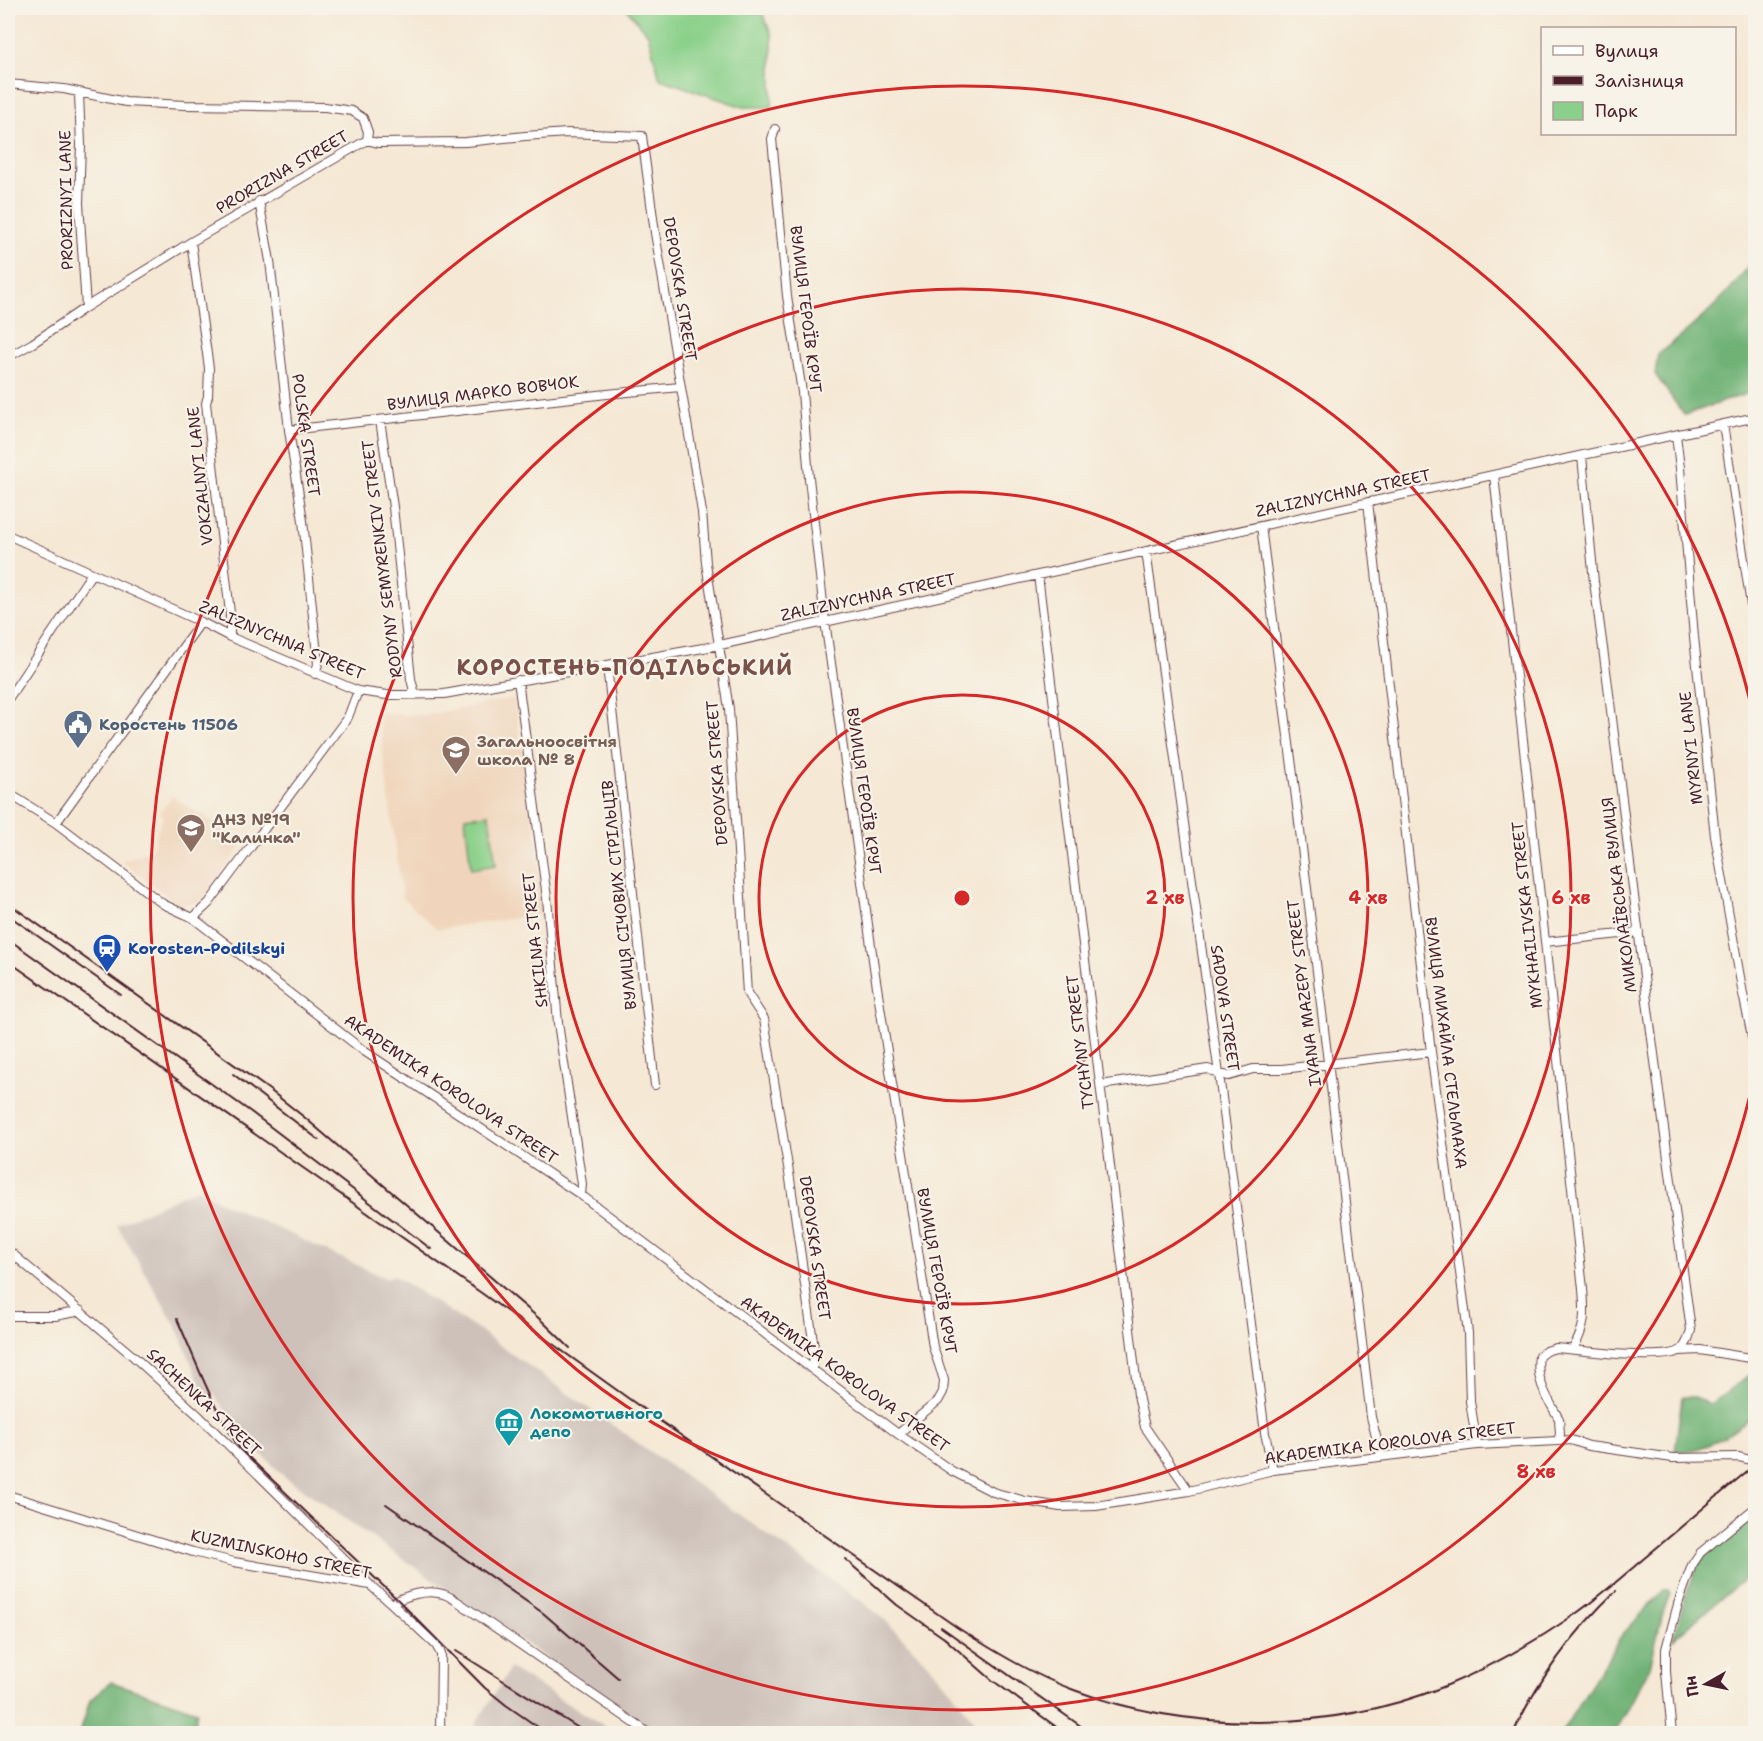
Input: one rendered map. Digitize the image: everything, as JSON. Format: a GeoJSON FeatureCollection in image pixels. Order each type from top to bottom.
{"type":"FeatureCollection","features":[{"type":"Feature","properties":{"kind":"street"},"geometry":{"type":"LineString","coordinates":[[8,84],[63,89],[126,102],[185,105],[325,106],[352,111],[363,118],[368,132],[367,140]]}},
{"type":"Feature","properties":{"kind":"street","name":"PRORIZNYI LANE"},"geometry":{"type":"LineString","coordinates":[[79,93],[81,145],[79,203],[86,307]]}},
{"type":"Feature","properties":{"kind":"street","name":"ВУЛИЦЯ ГЕРОЇВ КРУТ"},"geometry":{"type":"LineString","coordinates":[[775,129],[772,139],[787,296],[802,392],[825,621],[875,974],[933,1347],[944,1380],[943,1392],[938,1401],[898,1434]]}},
{"type":"Feature","properties":{"kind":"street","name":"PRORIZNA STREET"},"geometry":{"type":"LineString","coordinates":[[8,357],[191,242],[367,140],[378,143],[466,142],[567,133],[642,136]]}},
{"type":"Feature","properties":{"kind":"street","name":"DEPOVSKA STREET"},"geometry":{"type":"LineString","coordinates":[[642,136],[655,233],[702,512],[706,563],[729,709],[747,993],[764,1019],[814,1348],[813,1370]]}},
{"type":"Feature","properties":{"kind":"street","name":"POLSKA STREET"},"geometry":{"type":"LineString","coordinates":[[259,201],[270,261],[289,430],[303,521],[318,664],[315,674]]}},
{"type":"Feature","properties":{"kind":"street","name":"VOKZALNYI LANE"},"geometry":{"type":"LineString","coordinates":[[191,242],[209,368],[206,403],[229,602],[230,637]]}},
{"type":"Feature","properties":{"kind":"street","name":"ВУЛИЦЯ МАРКО ВОВЧОК"},"geometry":{"type":"LineString","coordinates":[[289,430],[680,387]]}},
{"type":"Feature","properties":{"kind":"street","name":"ZALIZNYCHNA STREET"},"geometry":{"type":"LineString","coordinates":[[8,536],[230,637],[358,692],[387,695],[444,694],[720,645],[1755,417]]}},
{"type":"Feature","properties":{"kind":"street","name":"RODYNY SEMYRENKIV STREET"},"geometry":{"type":"LineString","coordinates":[[380,420],[393,507],[411,679],[415,695]]}},
{"type":"Feature","properties":{"kind":"street"},"geometry":{"type":"LineString","coordinates":[[1723,424],[1755,637]]}},
{"type":"Feature","properties":{"kind":"street","name":"MYRNYI LANE"},"geometry":{"type":"LineString","coordinates":[[1676,435],[1715,836],[1755,1055]]}},
{"type":"Feature","properties":{"kind":"street","name":"МИКОЛАЇВСЬКА ВУЛИЦЯ"},"geometry":{"type":"LineString","coordinates":[[1582,456],[1594,582],[1692,1330],[1688,1341],[1680,1351]]}},
{"type":"Feature","properties":{"kind":"street","name":"MYKHAILIVSKA STREET"},"geometry":{"type":"LineString","coordinates":[[1494,475],[1583,1289],[1582,1333],[1573,1349]]}},
{"type":"Feature","properties":{"kind":"street","name":"ВУЛИЦЯ МИХАЙЛА СТЕЛЬМАХА"},"geometry":{"type":"LineString","coordinates":[[1368,502],[1431,1052],[1468,1334],[1470,1401],[1477,1445]]}},
{"type":"Feature","properties":{"kind":"street","name":"IVANA MAZEPY STREET"},"geometry":{"type":"LineString","coordinates":[[1261,526],[1371,1417],[1381,1456]]}},
{"type":"Feature","properties":{"kind":"street","name":"SADOVA STREET"},"geometry":{"type":"LineString","coordinates":[[1146,551],[1220,1074],[1265,1432],[1273,1470]]}},
{"type":"Feature","properties":{"kind":"street"},"geometry":{"type":"LineString","coordinates":[[8,699],[92,573]]}},
{"type":"Feature","properties":{"kind":"street","name":"TYCHYNY STREET"},"geometry":{"type":"LineString","coordinates":[[1038,575],[1138,1395],[1145,1427],[1189,1491]]}},
{"type":"Feature","properties":{"kind":"street"},"geometry":{"type":"LineString","coordinates":[[56,823],[201,622]]}},
{"type":"Feature","properties":{"kind":"street","name":"ВУЛИЦЯ СІЧОВИХ СТРІЛЬЦІВ"},"geometry":{"type":"LineString","coordinates":[[607,666],[655,1085]]}},
{"type":"Feature","properties":{"kind":"street","name":"SHKILNA STREET"},"geometry":{"type":"LineString","coordinates":[[518,680],[547,898],[558,1023],[582,1184],[581,1195]]}},
{"type":"Feature","properties":{"kind":"street"},"geometry":{"type":"LineString","coordinates":[[193,918],[209,903],[348,717],[358,692]]}},
{"type":"Feature","properties":{"kind":"street","name":"AKADEMIKA KOROLOVA STREET"},"geometry":{"type":"LineString","coordinates":[[8,793],[56,823],[163,904],[193,918],[364,1051],[581,1195],[898,1434],[952,1471],[993,1492],[1060,1507],[1096,1506],[1189,1491],[1273,1470],[1477,1445],[1571,1440],[1589,1446],[1673,1458],[1739,1457],[1750,1460],[1755,1467]]}},
{"type":"Feature","properties":{"kind":"street"},"geometry":{"type":"LineString","coordinates":[[1545,942],[1639,932]]}},
{"type":"Feature","properties":{"kind":"street"},"geometry":{"type":"LineString","coordinates":[[1101,1086],[1208,1069],[1229,1076],[1253,1069],[1282,1069],[1431,1052]]}},
{"type":"Feature","properties":{"kind":"street","name":"SACHENKA STREET"},"geometry":{"type":"LineString","coordinates":[[8,1250],[134,1357],[199,1416],[370,1586]]}},
{"type":"Feature","properties":{"kind":"street"},"geometry":{"type":"LineString","coordinates":[[8,1316],[55,1316],[81,1311]]}},
{"type":"Feature","properties":{"kind":"street"},"geometry":{"type":"LineString","coordinates":[[1558,1441],[1559,1419],[1539,1380],[1537,1368],[1539,1356],[1546,1351],[1556,1348],[1621,1355],[1667,1354],[1700,1350],[1755,1359]]}},
{"type":"Feature","properties":{"kind":"street","name":"KUZMINSKOHO STREET"},"geometry":{"type":"LineString","coordinates":[[8,1495],[234,1562],[370,1586],[436,1645],[441,1654],[440,1734]]}},
{"type":"Feature","properties":{"kind":"street"},"geometry":{"type":"LineString","coordinates":[[1672,1734],[1666,1649],[1678,1604],[1692,1565],[1700,1553],[1755,1507]]}},
{"type":"Feature","properties":{"kind":"street"},"geometry":{"type":"LineString","coordinates":[[392,1604],[419,1593],[441,1593],[449,1596],[650,1734]]}},
{"type":"Feature","properties":{"kind":"shaded area","name":"Загальноосвітня школа № 8"},"geometry":{"type":"Polygon","coordinates":[[[514,698],[535,829],[544,914],[437,929],[402,897],[379,722],[381,712],[427,715],[514,698]]]}},
{"type":"Feature","properties":{"kind":"shaded area","name":"ДНЗ №19 \"Калинка\""},"geometry":{"type":"Polygon","coordinates":[[[172,796],[244,842],[202,901],[179,905],[121,861],[151,850],[163,816],[160,813],[172,796]]]}},
{"type":"Feature","properties":{"kind":"shaded area"},"geometry":{"type":"Polygon","coordinates":[[[198,1188],[221,1202],[387,1279],[393,1275],[478,1330],[861,1601],[886,1621],[931,1667],[962,1704],[982,1733],[654,1733],[285,1477],[243,1436],[213,1393],[205,1396],[177,1328],[117,1225],[198,1188]]]}},
{"type":"Feature","properties":{"kind":"shaded area"},"geometry":{"type":"Polygon","coordinates":[[[510,1668],[617,1733],[475,1733],[477,1721],[510,1668]]]}},
{"type":"Feature","properties":{"kind":"green space"},"geometry":{"type":"Polygon","coordinates":[[[626,8],[760,8],[772,35],[772,107],[743,107],[660,79],[648,34],[626,8]]]}},
{"type":"Feature","properties":{"kind":"green space"},"geometry":{"type":"Polygon","coordinates":[[[1755,257],[1755,391],[1684,415],[1655,374],[1658,354],[1711,310],[1755,257]]]}},
{"type":"Feature","properties":{"kind":"green space"},"geometry":{"type":"Polygon","coordinates":[[[489,814],[496,865],[471,869],[465,817],[489,814]]]}},
{"type":"Feature","properties":{"kind":"green space"},"geometry":{"type":"Polygon","coordinates":[[[1752,1373],[1755,1376],[1755,1414],[1718,1440],[1696,1449],[1675,1451],[1682,1397],[1693,1397],[1710,1405],[1752,1373]]]}},
{"type":"Feature","properties":{"kind":"green space"},"geometry":{"type":"Polygon","coordinates":[[[1755,1516],[1755,1570],[1673,1639],[1690,1585],[1701,1562],[1723,1539],[1755,1516]]]}},
{"type":"Feature","properties":{"kind":"green space"},"geometry":{"type":"Polygon","coordinates":[[[1664,1590],[1670,1593],[1650,1667],[1615,1733],[1561,1733],[1622,1635],[1664,1590]]]}},
{"type":"Feature","properties":{"kind":"green space"},"geometry":{"type":"Polygon","coordinates":[[[111,1682],[197,1711],[193,1733],[80,1733],[90,1700],[111,1682]]]}},
{"type":"Feature","properties":{"kind":"railway"},"geometry":{"type":"LineString","coordinates":[[8,903],[304,1117],[542,1321],[570,1348]]}},
{"type":"Feature","properties":{"kind":"railway"},"geometry":{"type":"LineString","coordinates":[[8,915],[121,995]]}},
{"type":"Feature","properties":{"kind":"railway"},"geometry":{"type":"LineString","coordinates":[[8,939],[251,1112],[431,1249]]}},
{"type":"Feature","properties":{"kind":"railway"},"geometry":{"type":"LineString","coordinates":[[8,961],[958,1628],[1029,1670],[1074,1690],[1118,1704],[1164,1714],[1211,1720],[1258,1722],[1306,1720],[1353,1713],[1399,1702],[1443,1687],[1510,1654],[1574,1615],[1612,1586],[1756,1464]]}},
{"type":"Feature","properties":{"kind":"railway"},"geometry":{"type":"LineString","coordinates":[[233,1074],[319,1140]]}},
{"type":"Feature","properties":{"kind":"railway"},"geometry":{"type":"LineString","coordinates":[[177,1319],[213,1402],[240,1449],[398,1600],[485,1688],[548,1734]]}},
{"type":"Feature","properties":{"kind":"railway"},"geometry":{"type":"LineString","coordinates":[[386,1504],[543,1613],[618,1678]]}},
{"type":"Feature","properties":{"kind":"railway"},"geometry":{"type":"LineString","coordinates":[[845,1559],[897,1605],[947,1640]]}},
{"type":"Feature","properties":{"kind":"railway"},"geometry":{"type":"LineString","coordinates":[[1513,1734],[1533,1696],[1558,1658],[1586,1622],[1616,1591]]}},
{"type":"Feature","properties":{"kind":"railway"},"geometry":{"type":"LineString","coordinates":[[941,1627],[1092,1734]]}},
{"type":"Feature","properties":{"kind":"railway"},"geometry":{"type":"LineString","coordinates":[[943,1637],[992,1680],[1066,1734]]}},
{"type":"Feature","properties":{"kind":"railway"},"geometry":{"type":"LineString","coordinates":[[456,1651],[588,1734]]}},
{"type":"Feature","properties":{"kind":"place","name":"Коростень 11506"},"geometry":{"type":"Point","coordinates":[78,750]}},
{"type":"Feature","properties":{"kind":"place","name":"Загальноосвітня школа № 8"},"geometry":{"type":"Point","coordinates":[456,776]}},
{"type":"Feature","properties":{"kind":"place","name":"ДНЗ №19 \"Калинка\""},"geometry":{"type":"Point","coordinates":[191,854]}},
{"type":"Feature","properties":{"kind":"place","name":"Korosten-Podilskyi"},"geometry":{"type":"Point","coordinates":[107,974]}},
{"type":"Feature","properties":{"kind":"place","name":"Локомотивного депо"},"geometry":{"type":"Point","coordinates":[509,1448]}},
{"type":"Feature","properties":{"kind":"district","name":"КОРОСТЕНЬ-ПОДІЛЬСЬКИЙ"},"geometry":{"type":"Point","coordinates":[625,667]}}]}
